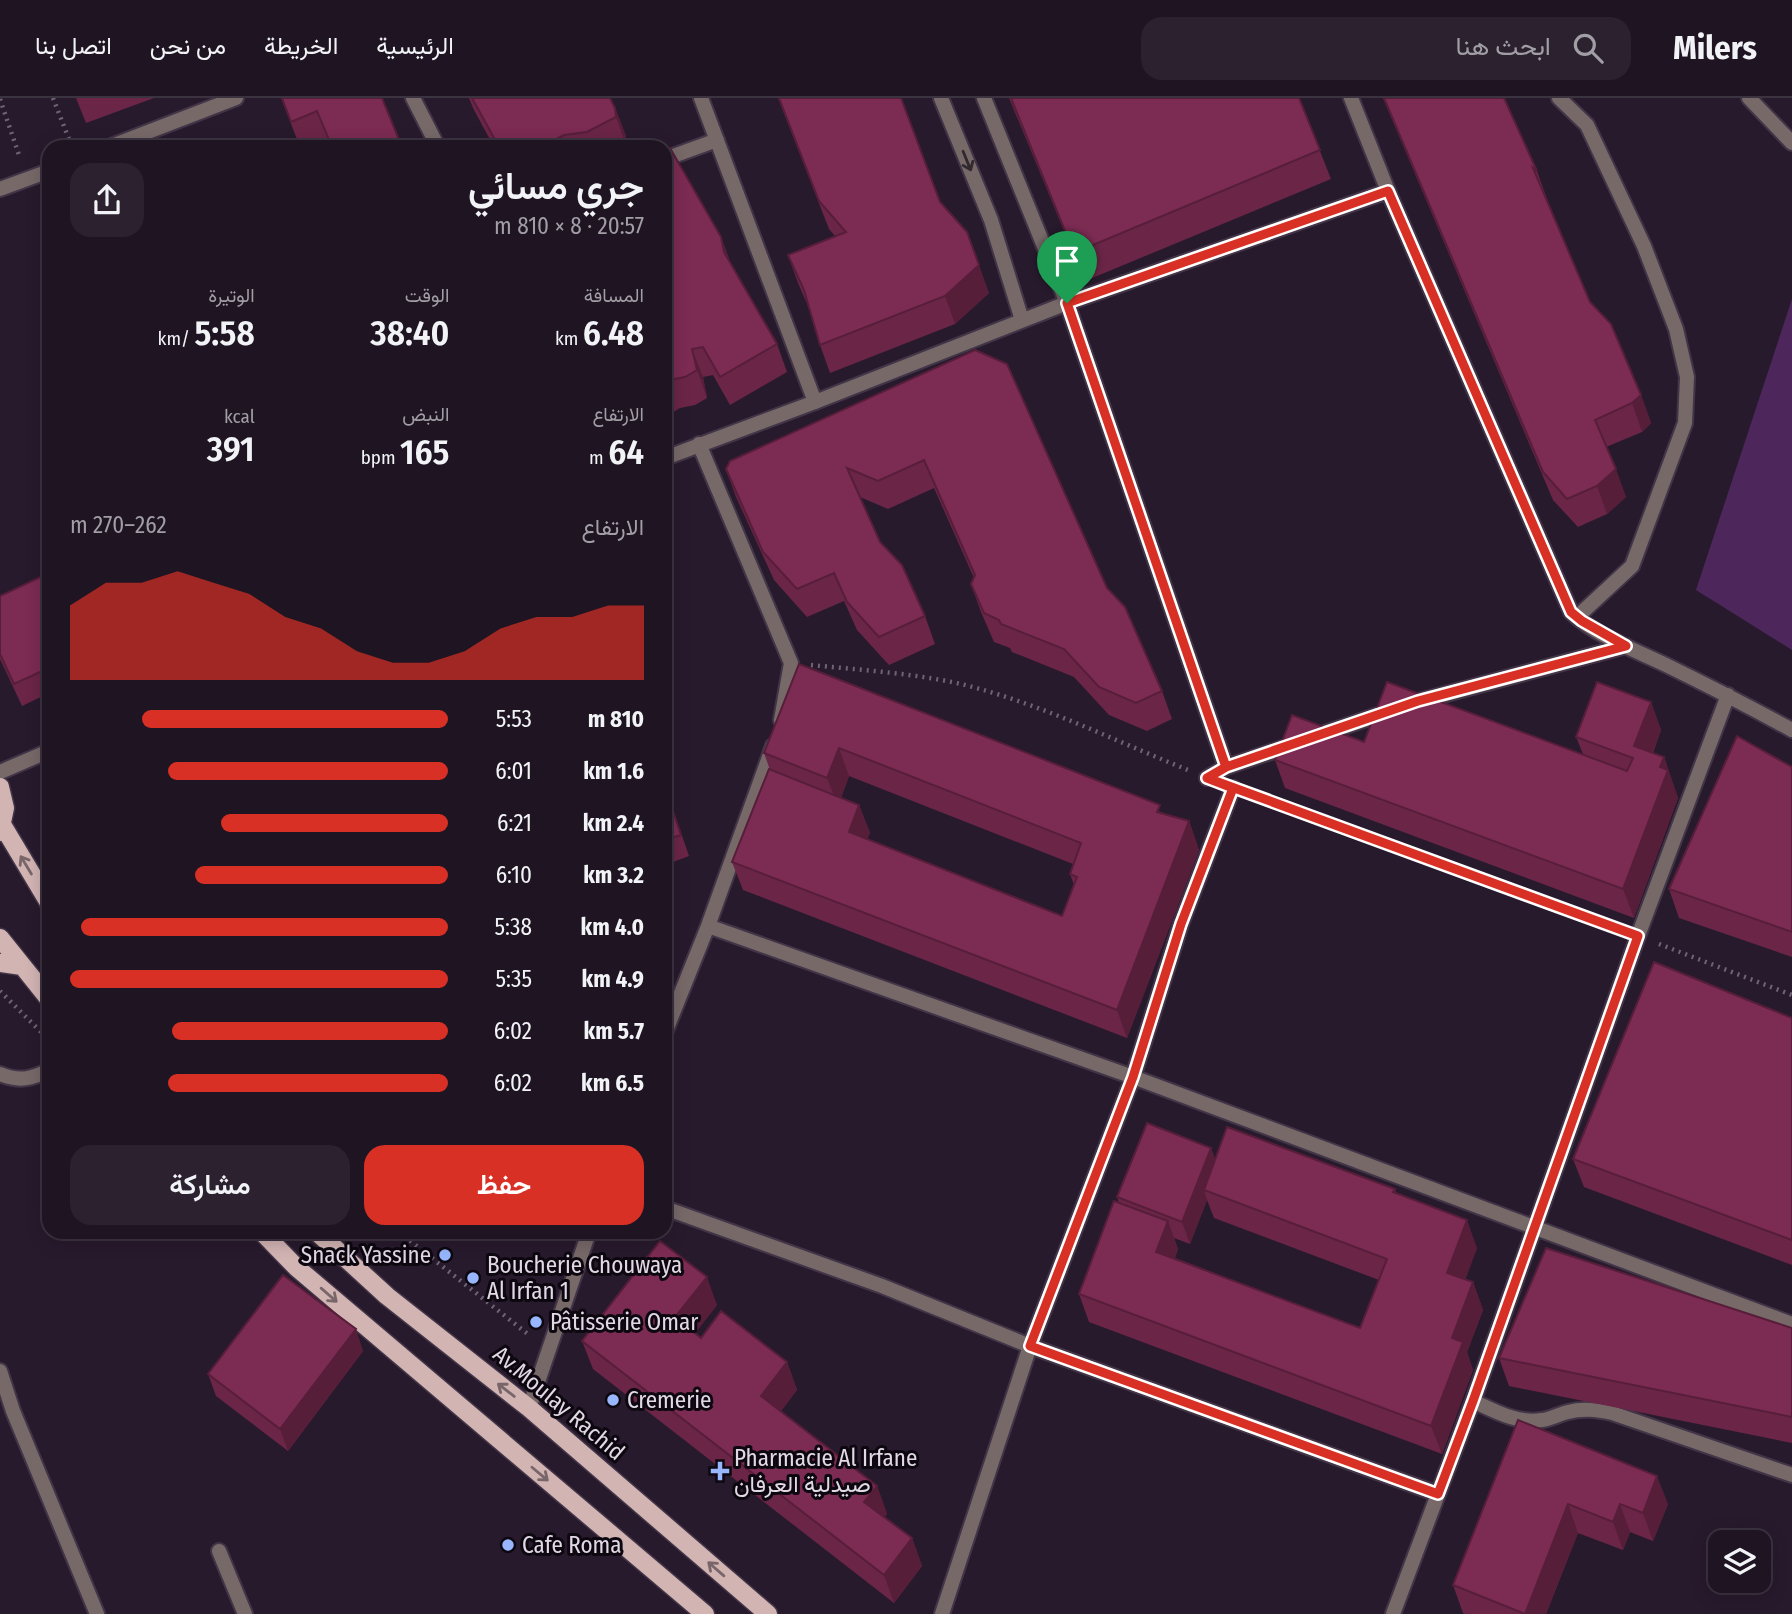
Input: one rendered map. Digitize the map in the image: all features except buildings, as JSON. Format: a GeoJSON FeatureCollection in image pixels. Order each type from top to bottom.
{"type":"FeatureCollection","features":[{"type":"Feature","properties":{"kind":"main road"},"geometry":{"type":"LineString","coordinates":[[0,787],[5,808],[1,829],[42,892]]}},
{"type":"Feature","properties":{"kind":"main road"},"geometry":{"type":"LineString","coordinates":[[0,938],[42,990]]}},
{"type":"Feature","properties":{"kind":"main road"},"geometry":{"type":"LineString","coordinates":[[0,963],[22,966]]}},
{"type":"Feature","properties":{"kind":"main road"},"geometry":{"type":"LineString","coordinates":[[268,1239],[297,1268],[705,1614]]}},
{"type":"Feature","properties":{"kind":"main road","name":"Av.Moulay Rachid"},"geometry":{"type":"LineString","coordinates":[[325,1239],[387,1296],[529,1408],[768,1614]]}},
{"type":"Feature","properties":{"kind":"street"},"geometry":{"type":"LineString","coordinates":[[127,140],[236,98]]}},
{"type":"Feature","properties":{"kind":"street"},"geometry":{"type":"LineString","coordinates":[[413,98],[434,140]]}},
{"type":"Feature","properties":{"kind":"street"},"geometry":{"type":"LineString","coordinates":[[701,98],[815,402]]}},
{"type":"Feature","properties":{"kind":"street"},"geometry":{"type":"LineString","coordinates":[[941,98],[990,220],[1022,320]]}},
{"type":"Feature","properties":{"kind":"street"},"geometry":{"type":"LineString","coordinates":[[984,98],[1067,303],[1226,767]]}},
{"type":"Feature","properties":{"kind":"street"},"geometry":{"type":"LineString","coordinates":[[1351,98],[1388,191],[1571,612],[1626,646],[1728,695],[1792,730]]}},
{"type":"Feature","properties":{"kind":"street"},"geometry":{"type":"LineString","coordinates":[[1559,98],[1587,125],[1644,246],[1676,328],[1687,377],[1685,423],[1632,566],[1577,617]]}},
{"type":"Feature","properties":{"kind":"street"},"geometry":{"type":"LineString","coordinates":[[1749,98],[1792,143]]}},
{"type":"Feature","properties":{"kind":"street"},"geometry":{"type":"LineString","coordinates":[[672,156],[717,139]]}},
{"type":"Feature","properties":{"kind":"street"},"geometry":{"type":"LineString","coordinates":[[0,189],[42,175]]}},
{"type":"Feature","properties":{"kind":"street"},"geometry":{"type":"LineString","coordinates":[[672,455],[1067,303],[1388,191]]}},
{"type":"Feature","properties":{"kind":"street"},"geometry":{"type":"LineString","coordinates":[[672,1016],[772,752],[791,663],[699,444]]}},
{"type":"Feature","properties":{"kind":"street"},"geometry":{"type":"LineString","coordinates":[[1207,778],[1226,767],[1418,701],[1626,646]]}},
{"type":"Feature","properties":{"kind":"street"},"geometry":{"type":"LineString","coordinates":[[1393,1614],[1473,1401],[1638,936],[1728,695]]}},
{"type":"Feature","properties":{"kind":"street"},"geometry":{"type":"LineString","coordinates":[[0,772],[42,754]]}},
{"type":"Feature","properties":{"kind":"street"},"geometry":{"type":"LineString","coordinates":[[942,1614],[1030,1346],[1133,1077],[1181,924],[1233,788]]}},
{"type":"Feature","properties":{"kind":"street"},"geometry":{"type":"LineString","coordinates":[[708,926],[1133,1077],[1792,1324]]}},
{"type":"Feature","properties":{"kind":"street"},"geometry":{"type":"LineString","coordinates":[[0,1074],[22,1080],[42,1074]]}},
{"type":"Feature","properties":{"kind":"street"},"geometry":{"type":"LineString","coordinates":[[672,1211],[882,1286],[1030,1346],[1438,1494]]}},
{"type":"Feature","properties":{"kind":"street"},"geometry":{"type":"LineString","coordinates":[[529,1408],[587,1239]]}},
{"type":"Feature","properties":{"kind":"street"},"geometry":{"type":"LineString","coordinates":[[0,1371],[18,1423],[97,1614]]}},
{"type":"Feature","properties":{"kind":"street"},"geometry":{"type":"LineString","coordinates":[[1473,1401],[1502,1415],[1520,1420],[1542,1420],[1571,1411],[1591,1409],[1612,1413],[1792,1475]]}},
{"type":"Feature","properties":{"kind":"street"},"geometry":{"type":"LineString","coordinates":[[219,1551],[245,1614]]}},
{"type":"Feature","properties":{"kind":"path"},"geometry":{"type":"LineString","coordinates":[[53,98],[69,140]]}},
{"type":"Feature","properties":{"kind":"path"},"geometry":{"type":"LineString","coordinates":[[0,99],[28,179]]}},
{"type":"Feature","properties":{"kind":"path"},"geometry":{"type":"LineString","coordinates":[[791,663],[912,675],[962,685],[1031,706],[1207,778]]}},
{"type":"Feature","properties":{"kind":"path"},"geometry":{"type":"LineString","coordinates":[[1233,788],[1792,995]]}},
{"type":"Feature","properties":{"kind":"path"},"geometry":{"type":"LineString","coordinates":[[0,991],[42,1033]]}},
{"type":"Feature","properties":{"kind":"path"},"geometry":{"type":"LineString","coordinates":[[408,1239],[549,1351]]}},
{"type":"Feature","properties":{"kind":"shaded area"},"geometry":{"type":"Polygon","coordinates":[[[1792,299],[1792,650],[1696,590],[1792,299]]]}},
{"type":"Feature","properties":{"kind":"place","name":"Snack Yassine"},"geometry":{"type":"Point","coordinates":[445,1255]}},
{"type":"Feature","properties":{"kind":"place","name":"Boucherie Chouwaya Al Irfan 1"},"geometry":{"type":"Point","coordinates":[473,1278]}},
{"type":"Feature","properties":{"kind":"place","name":"Pâtisserie Omar"},"geometry":{"type":"Point","coordinates":[536,1322]}},
{"type":"Feature","properties":{"kind":"place","name":"Cremerie"},"geometry":{"type":"Point","coordinates":[613,1400]}},
{"type":"Feature","properties":{"kind":"place","name":"Pharmacie Al Irfane صيدلية العرفان"},"geometry":{"type":"Point","coordinates":[720,1471]}},
{"type":"Feature","properties":{"kind":"place","name":"Cafe Roma"},"geometry":{"type":"Point","coordinates":[508,1545]}},
{"type":"Feature","properties":{"kind":"route"},"geometry":{"type":"LineString","coordinates":[[1067,303],[1226,767],[1207,778],[1233,788],[1181,924],[1133,1077],[1030,1346],[1438,1494],[1638,936],[1207,778],[1226,767],[1418,701],[1626,646],[1571,612],[1388,191],[1067,303]]}}]}
